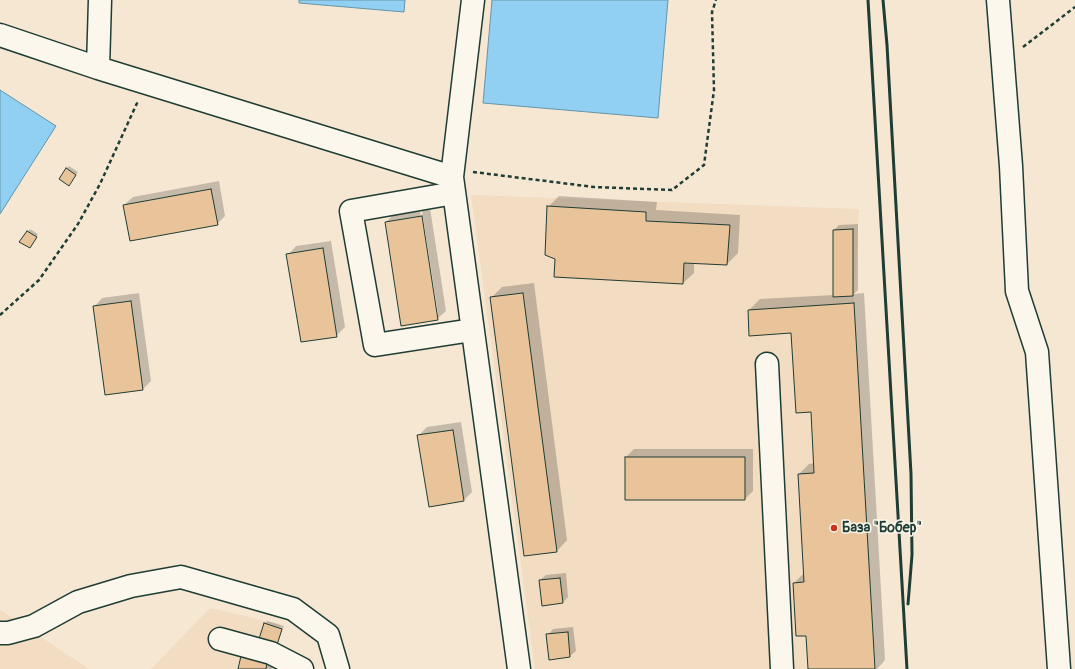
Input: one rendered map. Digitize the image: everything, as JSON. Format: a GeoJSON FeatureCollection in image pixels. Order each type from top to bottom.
{"type":"FeatureCollection","features":[{"type":"Feature","properties":{"kind":"lane"},"geometry":{"type":"LineString","coordinates":[[98,68],[100,0]]}},
{"type":"Feature","properties":{"kind":"lane"},"geometry":{"type":"LineString","coordinates":[[473,0],[453,180],[472,330],[519,669]]}},
{"type":"Feature","properties":{"kind":"lane"},"geometry":{"type":"LineString","coordinates":[[998,0],[1017,292],[1037,352],[1059,669]]}},
{"type":"Feature","properties":{"kind":"lane"},"geometry":{"type":"LineString","coordinates":[[0,35],[98,68],[453,180]]}},
{"type":"Feature","properties":{"kind":"lane"},"geometry":{"type":"LineString","coordinates":[[453,180],[351,211],[375,345],[472,330]]}},
{"type":"Feature","properties":{"kind":"lane"},"geometry":{"type":"LineString","coordinates":[[767,364],[782,669]]}},
{"type":"Feature","properties":{"kind":"lane"},"geometry":{"type":"LineString","coordinates":[[0,633],[8,633],[34,626],[78,602],[131,586],[181,577],[293,609],[328,635],[338,669]]}},
{"type":"Feature","properties":{"kind":"lane"},"geometry":{"type":"LineString","coordinates":[[220,639],[271,653],[302,669]]}},
{"type":"Feature","properties":{"kind":"path"},"geometry":{"type":"LineString","coordinates":[[453,180],[672,190],[704,165],[714,90],[712,12],[716,0]]}},
{"type":"Feature","properties":{"kind":"path"},"geometry":{"type":"LineString","coordinates":[[1002,63],[1075,7]]}},
{"type":"Feature","properties":{"kind":"path"},"geometry":{"type":"LineString","coordinates":[[0,315],[40,280],[78,224],[100,184],[147,83]]}},
{"type":"Feature","properties":{"kind":"shaded area"},"geometry":{"type":"Polygon","coordinates":[[[471,195],[859,209],[854,303],[875,669],[535,669],[471,195]]]}},
{"type":"Feature","properties":{"kind":"shaded area"},"geometry":{"type":"Polygon","coordinates":[[[210,608],[280,624],[267,669],[151,669],[210,608]]]}},
{"type":"Feature","properties":{"kind":"shaded area"},"geometry":{"type":"Polygon","coordinates":[[[0,610],[89,669],[0,669],[0,610]]]}},
{"type":"Feature","properties":{"kind":"water"},"geometry":{"type":"Polygon","coordinates":[[[299,0],[405,0],[404,12],[299,3],[299,0]]]}},
{"type":"Feature","properties":{"kind":"water"},"geometry":{"type":"Polygon","coordinates":[[[492,0],[668,0],[658,118],[483,103],[492,0]]]}},
{"type":"Feature","properties":{"kind":"water"},"geometry":{"type":"Polygon","coordinates":[[[0,90],[56,126],[0,214],[0,90]]]}},
{"type":"Feature","properties":{"kind":"building"},"geometry":{"type":"Polygon","coordinates":[[[66,168],[76,175],[69,186],[59,179],[66,168]]]}},
{"type":"Feature","properties":{"kind":"building"},"geometry":{"type":"Polygon","coordinates":[[[211,189],[218,225],[130,241],[123,205],[211,189]]]}},
{"type":"Feature","properties":{"kind":"building"},"geometry":{"type":"Polygon","coordinates":[[[547,206],[646,212],[646,221],[730,225],[727,265],[684,263],[683,284],[554,277],[555,259],[545,255],[547,206]]]}},
{"type":"Feature","properties":{"kind":"building"},"geometry":{"type":"Polygon","coordinates":[[[422,216],[438,320],[401,326],[385,222],[422,216]]]}},
{"type":"Feature","properties":{"kind":"building"},"geometry":{"type":"Polygon","coordinates":[[[853,229],[853,296],[833,297],[833,230],[853,229]]]}},
{"type":"Feature","properties":{"kind":"building"},"geometry":{"type":"Polygon","coordinates":[[[27,231],[37,237],[30,248],[19,242],[27,231]]]}},
{"type":"Feature","properties":{"kind":"building"},"geometry":{"type":"Polygon","coordinates":[[[323,248],[337,337],[301,342],[286,254],[323,248]]]}},
{"type":"Feature","properties":{"kind":"building"},"geometry":{"type":"Polygon","coordinates":[[[523,293],[557,552],[524,556],[490,297],[523,293]]]}},
{"type":"Feature","properties":{"kind":"building"},"geometry":{"type":"Polygon","coordinates":[[[131,301],[143,390],[105,395],[93,306],[131,301]]]}},
{"type":"Feature","properties":{"kind":"building","name":"База \"Бобер\""},"geometry":{"type":"Polygon","coordinates":[[[854,303],[875,669],[808,669],[806,636],[796,636],[793,583],[804,582],[798,474],[814,473],[811,412],[796,413],[791,333],[749,336],[748,310],[854,303]]]}},
{"type":"Feature","properties":{"kind":"building"},"geometry":{"type":"Polygon","coordinates":[[[453,430],[464,501],[429,507],[417,435],[453,430]]]}},
{"type":"Feature","properties":{"kind":"building"},"geometry":{"type":"Polygon","coordinates":[[[625,457],[745,457],[745,500],[625,500],[625,457]]]}},
{"type":"Feature","properties":{"kind":"building"},"geometry":{"type":"Polygon","coordinates":[[[560,578],[563,603],[542,606],[539,580],[560,578]]]}},
{"type":"Feature","properties":{"kind":"building"},"geometry":{"type":"Polygon","coordinates":[[[264,623],[282,629],[277,645],[259,639],[264,623]]]}},
{"type":"Feature","properties":{"kind":"building"},"geometry":{"type":"Polygon","coordinates":[[[568,632],[570,657],[549,660],[546,634],[568,632]]]}},
{"type":"Feature","properties":{"kind":"building"},"geometry":{"type":"Polygon","coordinates":[[[241,656],[267,662],[266,669],[238,669],[241,656]]]}},
{"type":"Feature","properties":{"kind":"railway"},"geometry":{"type":"LineString","coordinates":[[868,0],[907,669]]}},
{"type":"Feature","properties":{"kind":"railway"},"geometry":{"type":"LineString","coordinates":[[883,0],[887,45],[911,474],[912,555],[908,604]]}},
{"type":"Feature","properties":{"kind":"place","name":"База \"Бобер\""},"geometry":{"type":"Point","coordinates":[834,528]}}]}
